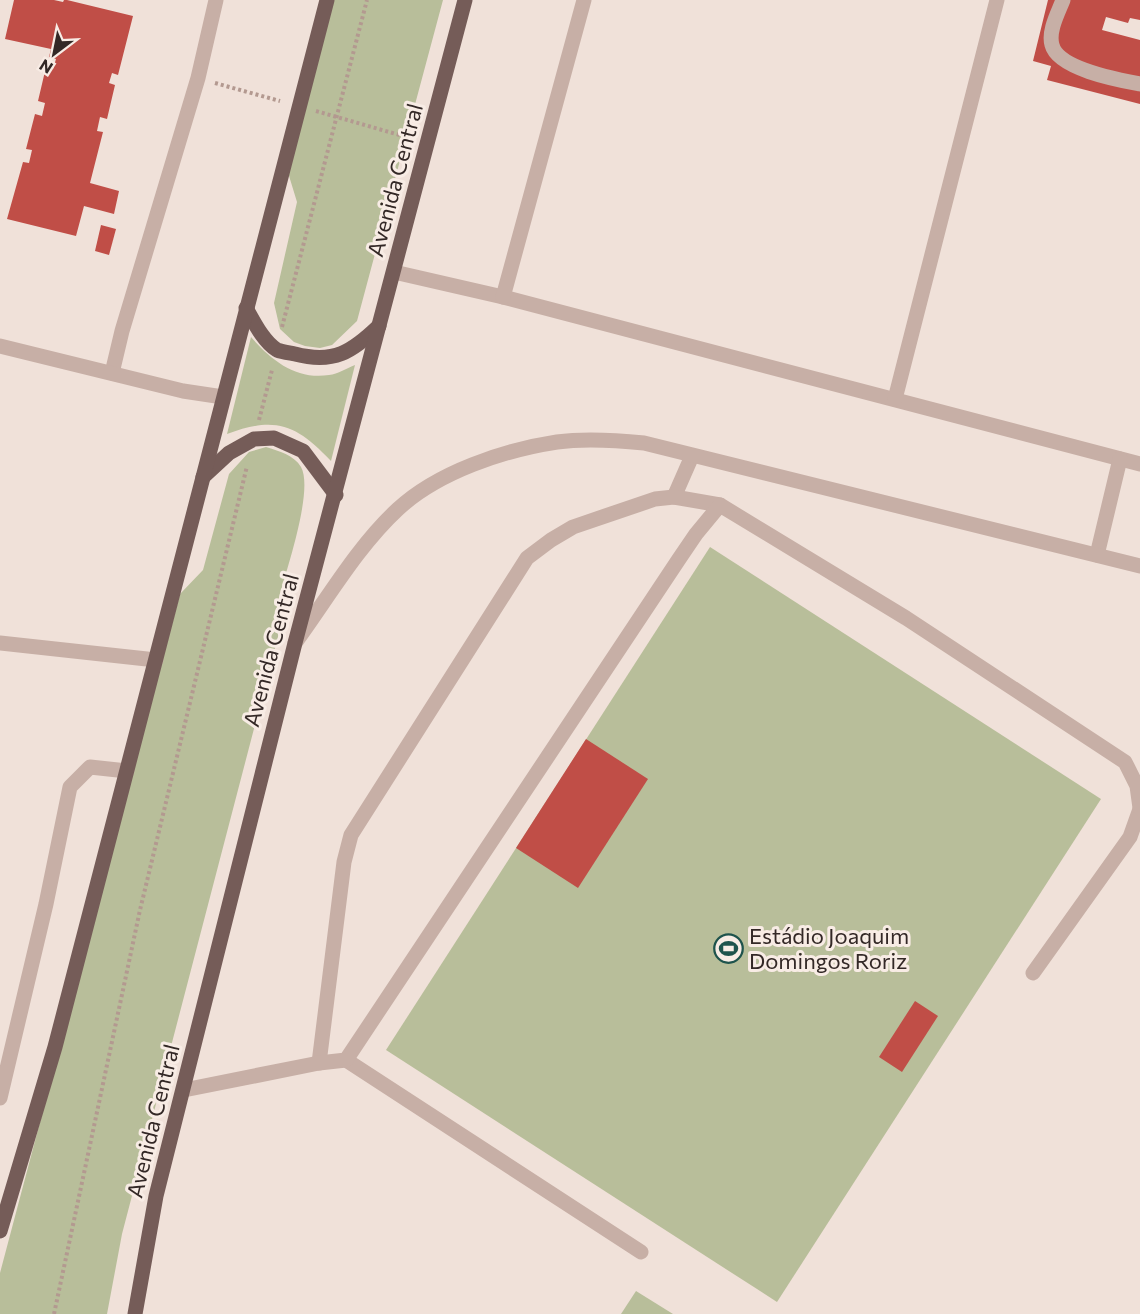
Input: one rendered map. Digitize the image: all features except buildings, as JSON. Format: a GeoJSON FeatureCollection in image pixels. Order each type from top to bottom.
{"type":"FeatureCollection","features":[{"type":"Feature","properties":{"kind":"main road"},"geometry":{"type":"LineString","coordinates":[[0,1231],[55,1047],[327,0]]}},
{"type":"Feature","properties":{"kind":"main road","name":"Avenida Central"},"geometry":{"type":"LineString","coordinates":[[135,1314],[156,1196],[295,644],[465,0]]}},
{"type":"Feature","properties":{"kind":"main road"},"geometry":{"type":"LineString","coordinates":[[246,308],[259,331],[277,350],[308,357],[335,356],[357,347],[380,326]]}},
{"type":"Feature","properties":{"kind":"main road"},"geometry":{"type":"LineString","coordinates":[[203,477],[230,453],[254,439],[274,438],[303,451],[336,495]]}},
{"type":"Feature","properties":{"kind":"street"},"geometry":{"type":"LineString","coordinates":[[112,373],[122,331],[198,78],[216,0]]}},
{"type":"Feature","properties":{"kind":"street"},"geometry":{"type":"LineString","coordinates":[[503,297],[584,0]]}},
{"type":"Feature","properties":{"kind":"street"},"geometry":{"type":"LineString","coordinates":[[895,399],[997,0]]}},
{"type":"Feature","properties":{"kind":"street"},"geometry":{"type":"LineString","coordinates":[[1063,0],[1052,32],[1052,46],[1058,55],[1071,64],[1110,78],[1140,84]]}},
{"type":"Feature","properties":{"kind":"street"},"geometry":{"type":"LineString","coordinates":[[394,272],[503,297],[1140,464]]}},
{"type":"Feature","properties":{"kind":"street"},"geometry":{"type":"LineString","coordinates":[[0,346],[183,391],[223,397]]}},
{"type":"Feature","properties":{"kind":"street"},"geometry":{"type":"LineString","coordinates":[[295,644],[368,541],[399,508],[435,481],[476,463],[558,442],[613,440],[644,443],[1140,566]]}},
{"type":"Feature","properties":{"kind":"street"},"geometry":{"type":"LineString","coordinates":[[674,497],[692,456]]}},
{"type":"Feature","properties":{"kind":"street"},"geometry":{"type":"LineString","coordinates":[[1097,555],[1120,459]]}},
{"type":"Feature","properties":{"kind":"street"},"geometry":{"type":"LineString","coordinates":[[319,1063],[344,862],[351,835],[527,558],[573,527],[644,503],[674,497],[720,505],[906,618],[1125,762],[1137,786],[1140,809],[1130,837],[1033,973]]}},
{"type":"Feature","properties":{"kind":"street"},"geometry":{"type":"LineString","coordinates":[[346,1060],[684,550],[720,505]]}},
{"type":"Feature","properties":{"kind":"street"},"geometry":{"type":"LineString","coordinates":[[0,643],[156,660]]}},
{"type":"Feature","properties":{"kind":"street"},"geometry":{"type":"LineString","coordinates":[[0,1098],[46,904],[70,787],[90,768],[127,771]]}},
{"type":"Feature","properties":{"kind":"street"},"geometry":{"type":"LineString","coordinates":[[184,1090],[319,1063],[346,1060],[641,1252]]}},
{"type":"Feature","properties":{"kind":"path"},"geometry":{"type":"LineString","coordinates":[[54,1314],[140,910],[254,439],[367,0]]}},
{"type":"Feature","properties":{"kind":"green space"},"geometry":{"type":"Polygon","coordinates":[[[332,0],[443,0],[357,321],[332,345],[320,348],[294,342],[280,329],[274,303],[297,202],[286,166],[332,0]]]}},
{"type":"Feature","properties":{"kind":"green space"},"geometry":{"type":"Polygon","coordinates":[[[251,337],[276,360],[295,371],[306,374],[317,376],[332,374],[355,365],[331,461],[307,439],[284,427],[259,425],[227,434],[251,337]]]}},
{"type":"Feature","properties":{"kind":"green space"},"geometry":{"type":"Polygon","coordinates":[[[266,447],[294,459],[301,467],[304,478],[302,511],[279,598],[285,610],[122,1234],[107,1314],[0,1314],[0,1273],[180,594],[203,570],[229,474],[249,452],[266,447]]]}},
{"type":"Feature","properties":{"kind":"green space","name":"Estádio Joaquim Domingos Roriz"},"geometry":{"type":"Polygon","coordinates":[[[710,547],[1101,799],[777,1302],[386,1050],[710,547]]]}},
{"type":"Feature","properties":{"kind":"green space"},"geometry":{"type":"Polygon","coordinates":[[[636,1291],[673,1314],[621,1314],[636,1291]]]}},
{"type":"Feature","properties":{"kind":"place","name":"Estádio Joaquim Domingos Roriz"},"geometry":{"type":"Point","coordinates":[728,949]}}]}
